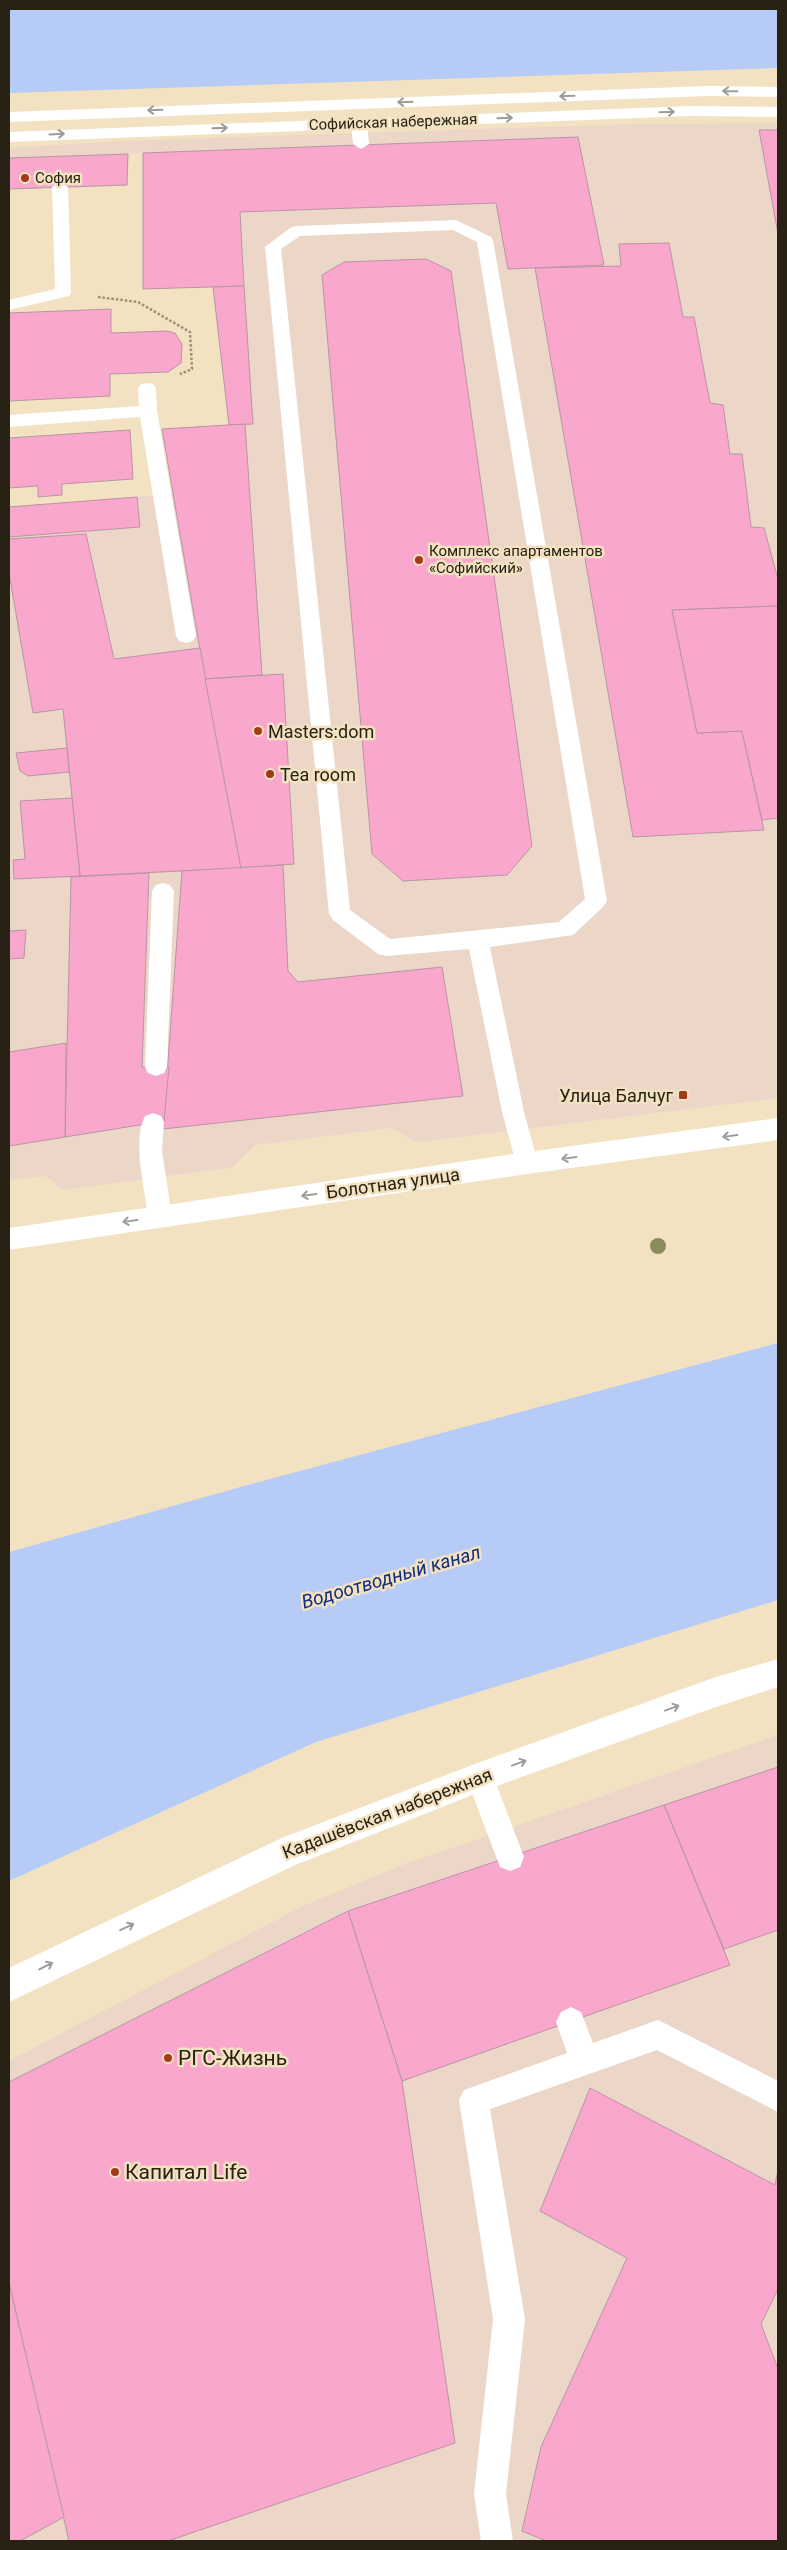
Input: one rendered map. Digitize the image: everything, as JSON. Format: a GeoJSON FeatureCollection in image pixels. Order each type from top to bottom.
{"type":"FeatureCollection","features":[{"type":"Feature","properties":{"kind":"main road","name":"Софийская набережная"},"geometry":{"type":"LineString","coordinates":[[9,117],[688,91],[778,92]]}},
{"type":"Feature","properties":{"kind":"main road","name":"Софийская набережная"},"geometry":{"type":"LineString","coordinates":[[9,137],[690,111],[778,112]]}},
{"type":"Feature","properties":{"kind":"main road","name":"Болотная улица"},"geometry":{"type":"LineString","coordinates":[[9,1239],[527,1163],[778,1129]]}},
{"type":"Feature","properties":{"kind":"main road","name":"Кадашёвская набережная"},"geometry":{"type":"LineString","coordinates":[[9,1985],[284,1852],[480,1777],[713,1693],[778,1673]]}},
{"type":"Feature","properties":{"kind":"lane"},"geometry":{"type":"LineString","coordinates":[[359,123],[361,144]]}},
{"type":"Feature","properties":{"kind":"lane"},"geometry":{"type":"LineString","coordinates":[[9,305],[62,292],[60,187]]}},
{"type":"Feature","properties":{"kind":"lane"},"geometry":{"type":"LineString","coordinates":[[368,221],[456,225],[485,240],[596,901],[564,929],[478,940],[386,948],[340,914],[272,247],[296,231],[368,221]]}},
{"type":"Feature","properties":{"kind":"lane"},"geometry":{"type":"LineString","coordinates":[[147,388],[148,411],[186,636]]}},
{"type":"Feature","properties":{"kind":"lane"},"geometry":{"type":"LineString","coordinates":[[9,421],[148,411]]}},
{"type":"Feature","properties":{"kind":"lane"},"geometry":{"type":"LineString","coordinates":[[156,1067],[163,891]]}},
{"type":"Feature","properties":{"kind":"lane"},"geometry":{"type":"LineString","coordinates":[[478,940],[513,1112],[527,1163]]}},
{"type":"Feature","properties":{"kind":"lane"},"geometry":{"type":"LineString","coordinates":[[153,1122],[151,1151],[160,1217]]}},
{"type":"Feature","properties":{"kind":"lane"},"geometry":{"type":"LineString","coordinates":[[480,1777],[510,1857]]}},
{"type":"Feature","properties":{"kind":"lane"},"geometry":{"type":"LineString","coordinates":[[571,2022],[585,2061]]}},
{"type":"Feature","properties":{"kind":"lane"},"geometry":{"type":"LineString","coordinates":[[497,2541],[490,2494],[509,2319],[474,2100],[658,2035],[778,2097]]}},
{"type":"Feature","properties":{"kind":"path"},"geometry":{"type":"LineString","coordinates":[[62,292],[138,302],[190,332],[192,369],[147,388]]}},
{"type":"Feature","properties":{"kind":"shaded area"},"geometry":{"type":"Polygon","coordinates":[[[778,123],[778,1098],[417,1142],[392,1128],[255,1145],[233,1167],[64,1190],[45,1176],[9,1180],[9,507],[173,494],[162,429],[229,425],[213,287],[143,289],[143,153],[9,158],[9,148],[121,141],[633,124],[778,123]]]}},
{"type":"Feature","properties":{"kind":"shaded area"},"geometry":{"type":"Polygon","coordinates":[[[778,1735],[778,2541],[9,2541],[9,2061],[303,1906],[400,1866],[778,1735]]]}},
{"type":"Feature","properties":{"kind":"water"},"geometry":{"type":"Polygon","coordinates":[[[9,9],[778,9],[778,68],[9,93],[9,9]]]}},
{"type":"Feature","properties":{"kind":"water","name":"Водоотводный канал"},"geometry":{"type":"Polygon","coordinates":[[[778,1343],[778,1600],[316,1742],[9,1881],[9,1552],[244,1486],[778,1343]]]}},
{"type":"Feature","properties":{"kind":"building"},"geometry":{"type":"Polygon","coordinates":[[[759,130],[778,130],[778,234],[759,130]]]}},
{"type":"Feature","properties":{"kind":"building"},"geometry":{"type":"Polygon","coordinates":[[[578,137],[604,265],[508,269],[496,203],[240,212],[244,286],[143,289],[143,153],[578,137]]]}},
{"type":"Feature","properties":{"kind":"building"},"geometry":{"type":"Polygon","coordinates":[[[128,154],[127,185],[9,189],[9,158],[128,154]]]}},
{"type":"Feature","properties":{"kind":"building"},"geometry":{"type":"Polygon","coordinates":[[[669,243],[683,317],[694,317],[710,403],[723,405],[730,454],[742,454],[751,527],[764,528],[778,579],[778,606],[672,610],[697,733],[742,731],[764,830],[633,837],[535,268],[621,266],[619,244],[669,243]]]}},
{"type":"Feature","properties":{"kind":"building","name":"Комплекс апартаментов «Софийский»"},"geometry":{"type":"Polygon","coordinates":[[[426,259],[451,271],[532,846],[507,875],[403,881],[372,854],[322,275],[344,262],[426,259]]]}},
{"type":"Feature","properties":{"kind":"building"},"geometry":{"type":"Polygon","coordinates":[[[244,286],[253,424],[229,425],[213,287],[244,286]]]}},
{"type":"Feature","properties":{"kind":"building"},"geometry":{"type":"Polygon","coordinates":[[[111,309],[111,333],[167,331],[175,333],[182,344],[181,363],[168,372],[110,374],[110,396],[9,401],[9,313],[111,309]]]}},
{"type":"Feature","properties":{"kind":"building"},"geometry":{"type":"Polygon","coordinates":[[[245,424],[262,675],[205,679],[162,429],[245,424]]]}},
{"type":"Feature","properties":{"kind":"building"},"geometry":{"type":"Polygon","coordinates":[[[130,430],[133,479],[62,484],[62,495],[38,497],[38,486],[9,488],[9,438],[130,430]]]}},
{"type":"Feature","properties":{"kind":"building"},"geometry":{"type":"Polygon","coordinates":[[[137,497],[140,527],[9,537],[9,507],[137,497]]]}},
{"type":"Feature","properties":{"kind":"building"},"geometry":{"type":"Polygon","coordinates":[[[86,534],[114,659],[200,648],[241,868],[80,876],[63,709],[33,713],[9,573],[9,539],[86,534]]]}},
{"type":"Feature","properties":{"kind":"building"},"geometry":{"type":"Polygon","coordinates":[[[778,606],[778,818],[762,820],[742,731],[697,733],[672,610],[778,606]]]}},
{"type":"Feature","properties":{"kind":"building"},"geometry":{"type":"Polygon","coordinates":[[[283,674],[294,864],[241,868],[205,679],[283,674]]]}},
{"type":"Feature","properties":{"kind":"building"},"geometry":{"type":"Polygon","coordinates":[[[67,748],[69,772],[28,776],[20,771],[16,753],[67,748]]]}},
{"type":"Feature","properties":{"kind":"building"},"geometry":{"type":"Polygon","coordinates":[[[72,798],[80,876],[14,879],[13,860],[25,859],[20,801],[72,798]]]}},
{"type":"Feature","properties":{"kind":"building"},"geometry":{"type":"Polygon","coordinates":[[[283,865],[288,971],[298,982],[442,967],[463,1096],[163,1129],[182,871],[283,865]]]}},
{"type":"Feature","properties":{"kind":"building"},"geometry":{"type":"Polygon","coordinates":[[[149,873],[142,1067],[169,1067],[164,1121],[65,1137],[71,877],[149,873]]]}},
{"type":"Feature","properties":{"kind":"building"},"geometry":{"type":"Polygon","coordinates":[[[26,930],[24,958],[9,959],[9,931],[26,930]]]}},
{"type":"Feature","properties":{"kind":"building"},"geometry":{"type":"Polygon","coordinates":[[[66,1043],[65,1137],[9,1146],[9,1052],[66,1043]]]}},
{"type":"Feature","properties":{"kind":"building"},"geometry":{"type":"Polygon","coordinates":[[[778,1767],[778,1930],[724,1949],[664,1805],[778,1767]]]}},
{"type":"Feature","properties":{"kind":"building"},"geometry":{"type":"Polygon","coordinates":[[[664,1805],[730,1965],[402,2081],[348,1911],[664,1805]]]}},
{"type":"Feature","properties":{"kind":"building"},"geometry":{"type":"Polygon","coordinates":[[[348,1911],[402,2081],[455,2443],[168,2541],[69,2541],[9,2283],[9,2082],[348,1911]]]}},
{"type":"Feature","properties":{"kind":"building"},"geometry":{"type":"Polygon","coordinates":[[[590,2088],[775,2185],[778,2170],[778,2289],[761,2324],[778,2369],[778,2541],[546,2541],[522,2531],[541,2447],[627,2258],[540,2211],[590,2088]]]}},
{"type":"Feature","properties":{"kind":"building"},"geometry":{"type":"Polygon","coordinates":[[[9,2283],[64,2517],[20,2541],[9,2541],[9,2283]]]}},
{"type":"Feature","properties":{"kind":"place","name":"София"},"geometry":{"type":"Point","coordinates":[25,178]}},
{"type":"Feature","properties":{"kind":"place","name":"Комплекс апартаментов «Софийский»"},"geometry":{"type":"Point","coordinates":[419,560]}},
{"type":"Feature","properties":{"kind":"place","name":"Masters:dom"},"geometry":{"type":"Point","coordinates":[258,731]}},
{"type":"Feature","properties":{"kind":"place","name":"Tea room"},"geometry":{"type":"Point","coordinates":[270,774]}},
{"type":"Feature","properties":{"kind":"place","name":"Улица Балчуг"},"geometry":{"type":"Point","coordinates":[683,1095]}},
{"type":"Feature","properties":{"kind":"place","name":"РГС-Жизнь"},"geometry":{"type":"Point","coordinates":[168,2058]}},
{"type":"Feature","properties":{"kind":"place","name":"Капитал Life"},"geometry":{"type":"Point","coordinates":[115,2172]}}]}
